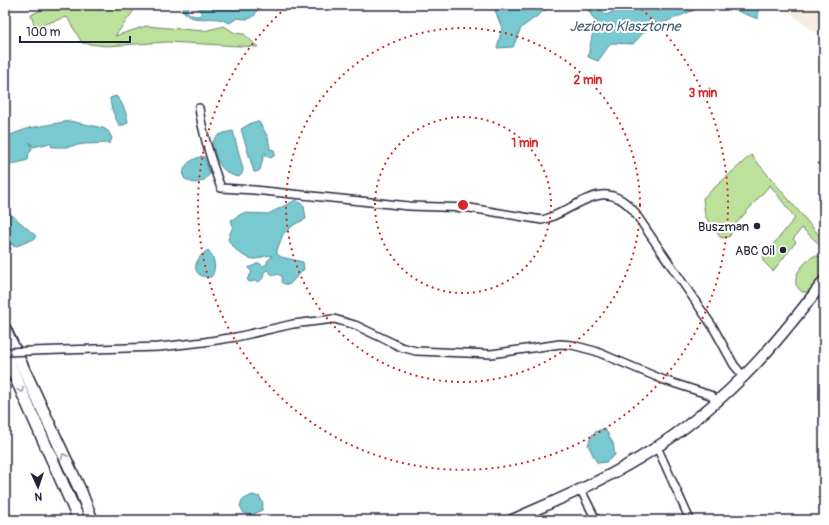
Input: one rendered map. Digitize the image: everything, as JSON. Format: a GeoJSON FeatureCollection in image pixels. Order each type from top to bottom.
{"type":"FeatureCollection","features":[{"type":"Feature","properties":{"kind":"main road"},"geometry":{"type":"LineString","coordinates":[[512,520],[581,490],[625,467],[657,447],[694,420],[744,377],[788,327],[824,281]]}},
{"type":"Feature","properties":{"kind":"main road"},"geometry":{"type":"LineString","coordinates":[[5,329],[81,492],[92,520]]}},
{"type":"Feature","properties":{"kind":"main road"},"geometry":{"type":"LineString","coordinates":[[5,353],[79,520]]}},
{"type":"Feature","properties":{"kind":"street"},"geometry":{"type":"LineString","coordinates":[[199,108],[202,130],[221,188],[409,206],[470,208],[542,220],[550,218],[590,196],[601,194],[612,195],[627,203],[633,210],[713,327],[734,365],[744,377]]}},
{"type":"Feature","properties":{"kind":"street"},"geometry":{"type":"LineString","coordinates":[[5,353],[159,347],[236,337],[293,324],[334,319],[355,325],[401,347],[416,351],[491,354],[560,344],[572,345],[595,351],[664,380],[710,395],[717,401]]}},
{"type":"Feature","properties":{"kind":"street"},"geometry":{"type":"LineString","coordinates":[[657,447],[690,520]]}},
{"type":"Feature","properties":{"kind":"street"},"geometry":{"type":"LineString","coordinates":[[581,490],[596,520]]}},
{"type":"Feature","properties":{"kind":"shaded area"},"geometry":{"type":"Polygon","coordinates":[[[788,5],[824,5],[824,39],[791,14],[788,5]]]}},
{"type":"Feature","properties":{"kind":"green space"},"geometry":{"type":"Polygon","coordinates":[[[51,5],[138,5],[115,36],[146,26],[204,31],[224,26],[235,33],[244,34],[258,47],[167,42],[106,46],[82,43],[67,17],[35,27],[31,15],[51,5]]]}},
{"type":"Feature","properties":{"kind":"green space"},"geometry":{"type":"Polygon","coordinates":[[[751,155],[824,241],[824,249],[802,228],[793,239],[796,242],[773,271],[763,261],[763,257],[795,218],[770,185],[733,227],[730,236],[724,238],[720,237],[705,216],[703,198],[751,155]]]}},
{"type":"Feature","properties":{"kind":"green space"},"geometry":{"type":"Polygon","coordinates":[[[814,256],[820,256],[824,259],[824,273],[808,292],[802,292],[796,283],[798,272],[809,259],[814,256]]]}},
{"type":"Feature","properties":{"kind":"water"},"geometry":{"type":"Polygon","coordinates":[[[186,5],[191,5],[187,9],[187,12],[197,16],[201,15],[198,5],[258,5],[256,14],[251,18],[237,18],[230,23],[220,19],[193,18],[182,9],[186,5]]]}},
{"type":"Feature","properties":{"kind":"water","name":"Jezioro Klasztorne"},"geometry":{"type":"Polygon","coordinates":[[[493,5],[552,5],[521,28],[513,47],[497,48],[502,28],[493,5]]]}},
{"type":"Feature","properties":{"kind":"water","name":"Jezioro Klasztorne"},"geometry":{"type":"Polygon","coordinates":[[[585,5],[597,5],[606,15],[626,5],[706,5],[646,30],[633,44],[611,43],[598,61],[588,57],[595,21],[585,5]]]}},
{"type":"Feature","properties":{"kind":"water"},"geometry":{"type":"Polygon","coordinates":[[[722,5],[758,5],[758,19],[722,5]]]}},
{"type":"Feature","properties":{"kind":"water"},"geometry":{"type":"Polygon","coordinates":[[[116,96],[127,115],[128,122],[124,125],[119,125],[110,101],[110,98],[116,96]]]}},
{"type":"Feature","properties":{"kind":"water"},"geometry":{"type":"Polygon","coordinates":[[[70,121],[103,128],[108,131],[112,138],[110,143],[52,147],[50,143],[33,147],[30,142],[32,150],[29,153],[28,160],[5,166],[5,137],[29,128],[70,121]]]}},
{"type":"Feature","properties":{"kind":"water"},"geometry":{"type":"Polygon","coordinates":[[[253,122],[259,122],[268,137],[270,149],[274,150],[275,155],[271,158],[266,156],[266,153],[264,154],[260,170],[256,172],[254,172],[241,129],[253,122]]]}},
{"type":"Feature","properties":{"kind":"water"},"geometry":{"type":"Polygon","coordinates":[[[233,131],[243,169],[242,174],[239,177],[229,174],[222,168],[215,154],[213,144],[213,141],[217,136],[233,131]]]}},
{"type":"Feature","properties":{"kind":"water"},"geometry":{"type":"Polygon","coordinates":[[[202,156],[204,157],[210,174],[198,183],[188,181],[184,178],[183,173],[185,166],[194,159],[202,156]]]}},
{"type":"Feature","properties":{"kind":"water"},"geometry":{"type":"Polygon","coordinates":[[[296,200],[304,206],[306,219],[295,224],[283,234],[277,254],[281,257],[303,262],[304,269],[289,285],[282,283],[282,276],[277,274],[274,276],[267,270],[264,272],[263,278],[259,282],[249,282],[247,279],[252,272],[248,268],[259,263],[263,266],[267,264],[267,261],[272,256],[268,255],[252,259],[236,250],[228,239],[233,226],[231,220],[243,213],[268,214],[296,200]]]}},
{"type":"Feature","properties":{"kind":"water"},"geometry":{"type":"Polygon","coordinates":[[[5,209],[36,236],[34,239],[14,247],[13,244],[9,245],[11,249],[5,251],[5,209]]]}},
{"type":"Feature","properties":{"kind":"water"},"geometry":{"type":"Polygon","coordinates":[[[208,250],[212,256],[215,267],[211,277],[199,274],[196,271],[199,258],[208,250]]]}},
{"type":"Feature","properties":{"kind":"water"},"geometry":{"type":"Polygon","coordinates":[[[605,429],[613,443],[615,455],[606,462],[598,463],[588,445],[590,438],[596,432],[605,429]]]}},
{"type":"Feature","properties":{"kind":"water"},"geometry":{"type":"Polygon","coordinates":[[[252,495],[260,497],[263,504],[262,510],[252,515],[244,513],[240,506],[242,500],[252,495]]]}},
{"type":"Feature","properties":{"kind":"place","name":"Buszman"},"geometry":{"type":"Point","coordinates":[757,226]}},
{"type":"Feature","properties":{"kind":"place","name":"ABC Oil"},"geometry":{"type":"Point","coordinates":[783,250]}}]}
